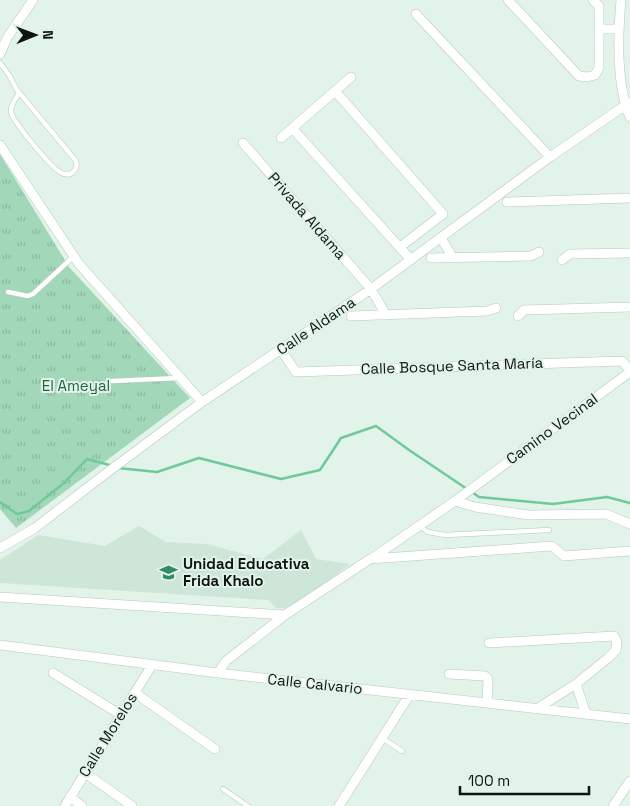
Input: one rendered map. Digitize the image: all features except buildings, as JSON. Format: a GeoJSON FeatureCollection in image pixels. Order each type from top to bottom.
{"type":"FeatureCollection","features":[{"type":"Feature","properties":{"kind":"street"},"geometry":{"type":"LineString","coordinates":[[0,54],[3,36],[33,0]]}},
{"type":"Feature","properties":{"kind":"street"},"geometry":{"type":"LineString","coordinates":[[508,0],[579,76],[587,77],[595,75],[599,68],[599,6],[593,0]]}},
{"type":"Feature","properties":{"kind":"street"},"geometry":{"type":"LineString","coordinates":[[621,0],[618,29],[620,67],[630,117]]}},
{"type":"Feature","properties":{"kind":"street"},"geometry":{"type":"LineString","coordinates":[[416,14],[547,155]]}},
{"type":"Feature","properties":{"kind":"street"},"geometry":{"type":"LineString","coordinates":[[598,29],[618,29]]}},
{"type":"Feature","properties":{"kind":"street"},"geometry":{"type":"LineString","coordinates":[[281,138],[350,77]]}},
{"type":"Feature","properties":{"kind":"street"},"geometry":{"type":"LineString","coordinates":[[292,128],[405,254],[443,214],[335,91]]}},
{"type":"Feature","properties":{"kind":"street","name":"Calle Aldama"},"geometry":{"type":"LineString","coordinates":[[0,548],[35,528],[202,402],[371,289],[405,254],[441,238],[547,155],[627,103]]}},
{"type":"Feature","properties":{"kind":"street","name":"Privada Aldama"},"geometry":{"type":"LineString","coordinates":[[242,143],[371,289],[386,315]]}},
{"type":"Feature","properties":{"kind":"street"},"geometry":{"type":"LineString","coordinates":[[0,145],[85,271],[202,402]]}},
{"type":"Feature","properties":{"kind":"street"},"geometry":{"type":"LineString","coordinates":[[507,202],[630,198]]}},
{"type":"Feature","properties":{"kind":"street"},"geometry":{"type":"LineString","coordinates":[[441,238],[453,258]]}},
{"type":"Feature","properties":{"kind":"street"},"geometry":{"type":"LineString","coordinates":[[431,258],[531,256],[539,252]]}},
{"type":"Feature","properties":{"kind":"street"},"geometry":{"type":"LineString","coordinates":[[562,260],[570,254],[630,253]]}},
{"type":"Feature","properties":{"kind":"street"},"geometry":{"type":"LineString","coordinates":[[518,316],[524,310],[630,307]]}},
{"type":"Feature","properties":{"kind":"street"},"geometry":{"type":"LineString","coordinates":[[351,316],[487,312],[496,308]]}},
{"type":"Feature","properties":{"kind":"street","name":"Calle Bosque Santa María"},"geometry":{"type":"LineString","coordinates":[[281,350],[296,372],[622,361],[630,371]]}},
{"type":"Feature","properties":{"kind":"street","name":"Camino Vecinal"},"geometry":{"type":"LineString","coordinates":[[455,501],[630,371]]}},
{"type":"Feature","properties":{"kind":"street"},"geometry":{"type":"LineString","coordinates":[[218,673],[226,661],[285,615],[455,501],[475,507],[528,515],[606,514],[630,524]]}},
{"type":"Feature","properties":{"kind":"street"},"geometry":{"type":"LineString","coordinates":[[370,559],[552,546],[564,556],[630,551]]}},
{"type":"Feature","properties":{"kind":"street"},"geometry":{"type":"LineString","coordinates":[[0,597],[285,615]]}},
{"type":"Feature","properties":{"kind":"street"},"geometry":{"type":"LineString","coordinates":[[489,643],[614,636],[618,642],[616,650],[608,658],[576,684],[538,708]]}},
{"type":"Feature","properties":{"kind":"street","name":"Calle Calvario"},"geometry":{"type":"LineString","coordinates":[[0,646],[218,673],[630,719]]}},
{"type":"Feature","properties":{"kind":"street","name":"Calle Morelos"},"geometry":{"type":"LineString","coordinates":[[64,806],[152,665]]}},
{"type":"Feature","properties":{"kind":"street"},"geometry":{"type":"LineString","coordinates":[[54,672],[121,715]]}},
{"type":"Feature","properties":{"kind":"street"},"geometry":{"type":"LineString","coordinates":[[449,674],[485,676],[488,679],[487,703]]}},
{"type":"Feature","properties":{"kind":"street"},"geometry":{"type":"LineString","coordinates":[[576,684],[586,714]]}},
{"type":"Feature","properties":{"kind":"street"},"geometry":{"type":"LineString","coordinates":[[135,693],[214,749]]}},
{"type":"Feature","properties":{"kind":"street"},"geometry":{"type":"LineString","coordinates":[[339,806],[410,694]]}},
{"type":"Feature","properties":{"kind":"street"},"geometry":{"type":"LineString","coordinates":[[85,773],[132,806]]}},
{"type":"Feature","properties":{"kind":"street"},"geometry":{"type":"LineString","coordinates":[[613,806],[630,781]]}},
{"type":"Feature","properties":{"kind":"street"},"geometry":{"type":"LineString","coordinates":[[70,797],[82,806]]}},
{"type":"Feature","properties":{"kind":"lane"},"geometry":{"type":"LineString","coordinates":[[0,63],[9,74],[19,93],[76,161],[76,170],[71,174],[60,172],[46,160],[15,120],[11,110],[19,93]]}},
{"type":"Feature","properties":{"kind":"lane"},"geometry":{"type":"LineString","coordinates":[[8,292],[28,296],[33,294],[74,256]]}},
{"type":"Feature","properties":{"kind":"lane"},"geometry":{"type":"LineString","coordinates":[[112,381],[181,378]]}},
{"type":"Feature","properties":{"kind":"lane"},"geometry":{"type":"LineString","coordinates":[[419,526],[428,532],[445,535],[549,530]]}},
{"type":"Feature","properties":{"kind":"lane"},"geometry":{"type":"LineString","coordinates":[[382,738],[402,751]]}},
{"type":"Feature","properties":{"kind":"lane"},"geometry":{"type":"LineString","coordinates":[[223,788],[248,806]]}},
{"type":"Feature","properties":{"kind":"shaded area","name":"Unidad Educativa Frida Khalo"},"geometry":{"type":"Polygon","coordinates":[[[139,526],[166,542],[207,544],[263,559],[301,530],[316,559],[350,564],[293,608],[276,608],[269,600],[0,583],[0,560],[38,535],[105,546],[139,526]]]}},
{"type":"Feature","properties":{"kind":"green space","name":"El Ameyal"},"geometry":{"type":"Polygon","coordinates":[[[0,154],[69,267],[190,398],[16,528],[0,509],[0,154]]]}},
{"type":"Feature","properties":{"kind":"waterway"},"geometry":{"type":"LineString","coordinates":[[118,468],[157,472],[199,458],[281,479],[320,470],[341,438],[376,426],[467,489]]}},
{"type":"Feature","properties":{"kind":"waterway"},"geometry":{"type":"LineString","coordinates":[[0,502],[17,514],[29,511],[64,483],[87,459],[113,466]]}},
{"type":"Feature","properties":{"kind":"waterway"},"geometry":{"type":"LineString","coordinates":[[472,492],[479,497],[553,504],[607,497],[630,503]]}},
{"type":"Feature","properties":{"kind":"place","name":"Unidad Educativa Frida Khalo"},"geometry":{"type":"Point","coordinates":[169,573]}}]}
